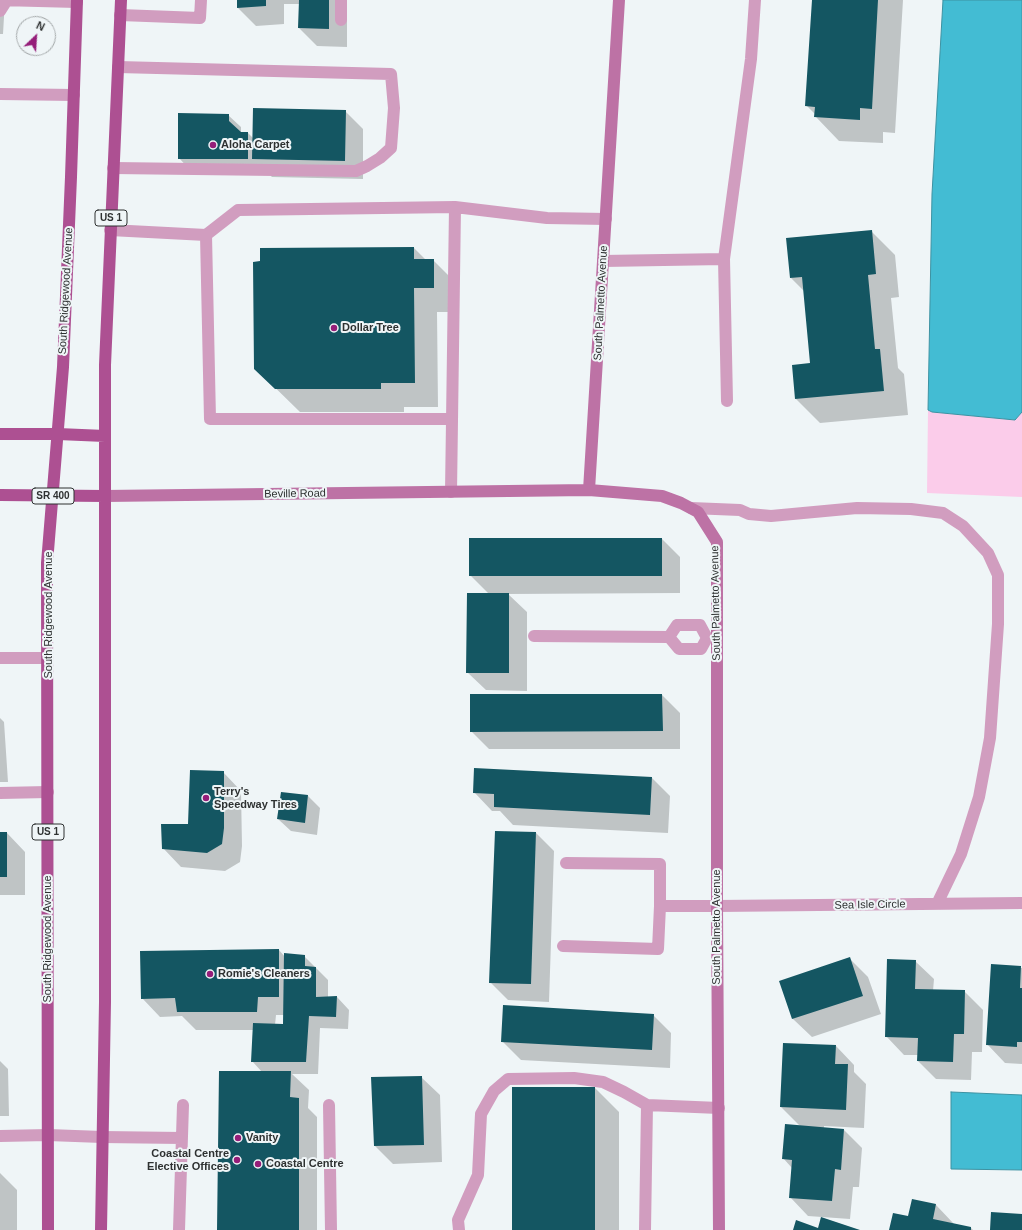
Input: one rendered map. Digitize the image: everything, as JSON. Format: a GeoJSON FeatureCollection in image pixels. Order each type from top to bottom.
{"type":"FeatureCollection","features":[{"type":"Feature","properties":{"kind":"main road","name":"US 1"},"geometry":{"type":"LineString","coordinates":[[100,1230],[105,1002],[104,366],[121,0]]}},
{"type":"Feature","properties":{"kind":"main road","name":"South Ridgewood Avenue"},"geometry":{"type":"LineString","coordinates":[[48,1230],[47,563],[63,367],[77,1]]}},
{"type":"Feature","properties":{"kind":"main road"},"geometry":{"type":"LineString","coordinates":[[0,434],[105,436]]}},
{"type":"Feature","properties":{"kind":"main road","name":"Beville Road"},"geometry":{"type":"LineString","coordinates":[[0,495],[105,496]]}},
{"type":"Feature","properties":{"kind":"street"},"geometry":{"type":"LineString","coordinates":[[0,0],[77,1]]}},
{"type":"Feature","properties":{"kind":"street"},"geometry":{"type":"LineString","coordinates":[[0,12],[7,0]]}},
{"type":"Feature","properties":{"kind":"street"},"geometry":{"type":"LineString","coordinates":[[120,15],[200,18],[201,0]]}},
{"type":"Feature","properties":{"kind":"street"},"geometry":{"type":"LineString","coordinates":[[341,20],[342,0]]}},
{"type":"Feature","properties":{"kind":"street","name":"South Palmetto Avenue"},"geometry":{"type":"LineString","coordinates":[[619,0],[589,490],[662,496],[698,512],[717,542],[712,638],[717,906],[719,1230]]}},
{"type":"Feature","properties":{"kind":"street"},"geometry":{"type":"LineString","coordinates":[[727,401],[724,259],[751,59],[755,0]]}},
{"type":"Feature","properties":{"kind":"street"},"geometry":{"type":"LineString","coordinates":[[113,168],[356,171],[380,158],[391,148],[394,108],[392,74],[118,67]]}},
{"type":"Feature","properties":{"kind":"street"},"geometry":{"type":"LineString","coordinates":[[0,94],[74,95]]}},
{"type":"Feature","properties":{"kind":"street"},"geometry":{"type":"LineString","coordinates":[[451,492],[455,207]]}},
{"type":"Feature","properties":{"kind":"street"},"geometry":{"type":"LineString","coordinates":[[110,230],[206,235],[238,210],[455,207],[547,218],[606,219]]}},
{"type":"Feature","properties":{"kind":"street"},"geometry":{"type":"LineString","coordinates":[[206,235],[210,419],[452,419]]}},
{"type":"Feature","properties":{"kind":"street"},"geometry":{"type":"LineString","coordinates":[[603,261],[724,259]]}},
{"type":"Feature","properties":{"kind":"street","name":"Beville Road"},"geometry":{"type":"LineString","coordinates":[[105,496],[589,490]]}},
{"type":"Feature","properties":{"kind":"street"},"geometry":{"type":"LineString","coordinates":[[691,508],[740,510],[749,514],[771,516],[857,508],[911,509],[943,513],[963,526],[988,553],[998,575],[998,624],[990,738],[979,797],[961,854],[937,904]]}},
{"type":"Feature","properties":{"kind":"street"},"geometry":{"type":"LineString","coordinates":[[534,636],[669,637],[679,649],[701,649],[712,638],[700,625],[677,624],[669,637]]}},
{"type":"Feature","properties":{"kind":"street"},"geometry":{"type":"LineString","coordinates":[[0,658],[48,658]]}},
{"type":"Feature","properties":{"kind":"street"},"geometry":{"type":"LineString","coordinates":[[0,793],[48,792]]}},
{"type":"Feature","properties":{"kind":"street"},"geometry":{"type":"LineString","coordinates":[[563,946],[658,948],[660,906],[660,864],[566,863]]}},
{"type":"Feature","properties":{"kind":"street","name":"Sea Isle Circle"},"geometry":{"type":"LineString","coordinates":[[660,906],[1022,903]]}},
{"type":"Feature","properties":{"kind":"street"},"geometry":{"type":"LineString","coordinates":[[459,1230],[458,1220],[478,1175],[481,1114],[494,1091],[508,1079],[574,1078],[603,1082],[647,1105],[719,1108]]}},
{"type":"Feature","properties":{"kind":"street"},"geometry":{"type":"LineString","coordinates":[[179,1230],[183,1105]]}},
{"type":"Feature","properties":{"kind":"street"},"geometry":{"type":"LineString","coordinates":[[329,1105],[331,1230]]}},
{"type":"Feature","properties":{"kind":"street"},"geometry":{"type":"LineString","coordinates":[[645,1230],[647,1105]]}},
{"type":"Feature","properties":{"kind":"street"},"geometry":{"type":"LineString","coordinates":[[0,1136],[48,1135],[182,1138]]}},
{"type":"Feature","properties":{"kind":"shaded area"},"geometry":{"type":"Polygon","coordinates":[[[928,410],[932,412],[1015,420],[1022,412],[1022,497],[927,493],[928,410]]]}},
{"type":"Feature","properties":{"kind":"water"},"geometry":{"type":"Polygon","coordinates":[[[943,0],[1022,0],[1022,412],[1015,420],[932,412],[928,410],[932,194],[943,0]]]}},
{"type":"Feature","properties":{"kind":"water"},"geometry":{"type":"Polygon","coordinates":[[[951,1092],[1022,1095],[1022,1170],[951,1169],[951,1092]]]}},
{"type":"Feature","properties":{"kind":"building"},"geometry":{"type":"Polygon","coordinates":[[[237,0],[266,0],[266,6],[237,8],[237,0]]]}},
{"type":"Feature","properties":{"kind":"building"},"geometry":{"type":"Polygon","coordinates":[[[299,0],[329,0],[329,29],[298,28],[299,0]]]}},
{"type":"Feature","properties":{"kind":"building"},"geometry":{"type":"Polygon","coordinates":[[[812,0],[878,0],[872,109],[860,108],[860,120],[814,117],[815,107],[805,106],[812,0]]]}},
{"type":"Feature","properties":{"kind":"building"},"geometry":{"type":"Polygon","coordinates":[[[253,108],[346,110],[345,161],[252,159],[253,108]]]}},
{"type":"Feature","properties":{"kind":"building","name":"Aloha Carpet"},"geometry":{"type":"Polygon","coordinates":[[[178,113],[229,114],[229,121],[241,132],[248,132],[248,159],[178,159],[178,113]]]}},
{"type":"Feature","properties":{"kind":"building"},"geometry":{"type":"Polygon","coordinates":[[[872,230],[876,274],[868,275],[875,349],[880,349],[884,391],[795,399],[792,365],[810,363],[802,277],[790,278],[786,238],[872,230]]]}},
{"type":"Feature","properties":{"kind":"building","name":"Dollar Tree"},"geometry":{"type":"Polygon","coordinates":[[[414,247],[414,259],[434,259],[434,288],[414,288],[415,383],[381,383],[381,389],[275,389],[254,369],[253,262],[260,261],[260,248],[414,247]]]}},
{"type":"Feature","properties":{"kind":"building"},"geometry":{"type":"Polygon","coordinates":[[[469,538],[662,538],[662,576],[469,576],[469,538]]]}},
{"type":"Feature","properties":{"kind":"building"},"geometry":{"type":"Polygon","coordinates":[[[467,593],[509,593],[509,673],[466,673],[467,593]]]}},
{"type":"Feature","properties":{"kind":"building"},"geometry":{"type":"Polygon","coordinates":[[[470,694],[662,694],[663,731],[470,732],[470,694]]]}},
{"type":"Feature","properties":{"kind":"building"},"geometry":{"type":"Polygon","coordinates":[[[474,768],[652,777],[650,815],[494,807],[494,794],[473,793],[474,768]]]}},
{"type":"Feature","properties":{"kind":"building","name":"Terry's Speedway Tires"},"geometry":{"type":"Polygon","coordinates":[[[190,770],[224,771],[224,828],[222,844],[207,853],[162,849],[161,824],[188,824],[190,770]]]}},
{"type":"Feature","properties":{"kind":"building"},"geometry":{"type":"Polygon","coordinates":[[[281,792],[308,795],[305,823],[277,819],[281,792]]]}},
{"type":"Feature","properties":{"kind":"building"},"geometry":{"type":"Polygon","coordinates":[[[495,831],[536,832],[531,984],[489,983],[495,831]]]}},
{"type":"Feature","properties":{"kind":"building"},"geometry":{"type":"Polygon","coordinates":[[[0,832],[7,832],[7,877],[0,877],[0,832]]]}},
{"type":"Feature","properties":{"kind":"building","name":"Romie's Cleaners"},"geometry":{"type":"Polygon","coordinates":[[[279,949],[279,997],[258,997],[257,1012],[177,1012],[175,998],[141,999],[140,951],[279,949]]]}},
{"type":"Feature","properties":{"kind":"building"},"geometry":{"type":"Polygon","coordinates":[[[284,953],[305,955],[305,966],[316,967],[316,997],[337,996],[336,1017],[309,1016],[306,1062],[251,1062],[253,1023],[283,1024],[284,953]]]}},
{"type":"Feature","properties":{"kind":"building"},"geometry":{"type":"Polygon","coordinates":[[[850,957],[863,996],[792,1019],[779,981],[850,957]]]}},
{"type":"Feature","properties":{"kind":"building"},"geometry":{"type":"Polygon","coordinates":[[[887,959],[916,960],[915,989],[965,990],[964,1034],[954,1034],[953,1062],[917,1061],[918,1038],[885,1037],[887,959]]]}},
{"type":"Feature","properties":{"kind":"building"},"geometry":{"type":"Polygon","coordinates":[[[991,964],[1021,966],[1020,988],[1022,988],[1022,1042],[1017,1042],[1017,1047],[986,1045],[991,964]]]}},
{"type":"Feature","properties":{"kind":"building"},"geometry":{"type":"Polygon","coordinates":[[[503,1005],[654,1014],[652,1050],[501,1042],[503,1005]]]}},
{"type":"Feature","properties":{"kind":"building"},"geometry":{"type":"Polygon","coordinates":[[[783,1043],[836,1045],[835,1064],[848,1064],[846,1110],[780,1107],[783,1043]]]}},
{"type":"Feature","properties":{"kind":"building","name":"Coastal Centre"},"geometry":{"type":"Polygon","coordinates":[[[219,1071],[291,1071],[290,1097],[299,1098],[299,1230],[217,1230],[219,1071]]]}},
{"type":"Feature","properties":{"kind":"building"},"geometry":{"type":"Polygon","coordinates":[[[422,1076],[424,1145],[374,1146],[371,1077],[422,1076]]]}},
{"type":"Feature","properties":{"kind":"building"},"geometry":{"type":"Polygon","coordinates":[[[512,1087],[595,1087],[595,1230],[512,1230],[512,1087]]]}},
{"type":"Feature","properties":{"kind":"building"},"geometry":{"type":"Polygon","coordinates":[[[785,1124],[844,1129],[841,1170],[835,1169],[832,1201],[789,1198],[792,1160],[782,1159],[785,1124]]]}},
{"type":"Feature","properties":{"kind":"building"},"geometry":{"type":"Polygon","coordinates":[[[912,1199],[936,1204],[933,1219],[971,1227],[971,1230],[889,1230],[893,1213],[908,1216],[912,1199]]]}},
{"type":"Feature","properties":{"kind":"building"},"geometry":{"type":"Polygon","coordinates":[[[991,1212],[1022,1214],[1022,1230],[990,1230],[991,1212]]]}},
{"type":"Feature","properties":{"kind":"building"},"geometry":{"type":"Polygon","coordinates":[[[821,1217],[860,1230],[793,1230],[796,1220],[818,1228],[821,1217]]]}},
{"type":"Feature","properties":{"kind":"place","name":"Aloha Carpet"},"geometry":{"type":"Point","coordinates":[213,145]}},
{"type":"Feature","properties":{"kind":"place","name":"Dollar Tree"},"geometry":{"type":"Point","coordinates":[334,328]}},
{"type":"Feature","properties":{"kind":"place","name":"Terry's Speedway Tires"},"geometry":{"type":"Point","coordinates":[206,798]}},
{"type":"Feature","properties":{"kind":"place","name":"Romie's Cleaners"},"geometry":{"type":"Point","coordinates":[210,974]}},
{"type":"Feature","properties":{"kind":"place","name":"Vanity"},"geometry":{"type":"Point","coordinates":[238,1138]}},
{"type":"Feature","properties":{"kind":"place","name":"Coastal Centre Elective Offices"},"geometry":{"type":"Point","coordinates":[237,1160]}},
{"type":"Feature","properties":{"kind":"place","name":"Coastal Centre"},"geometry":{"type":"Point","coordinates":[258,1164]}}]}
